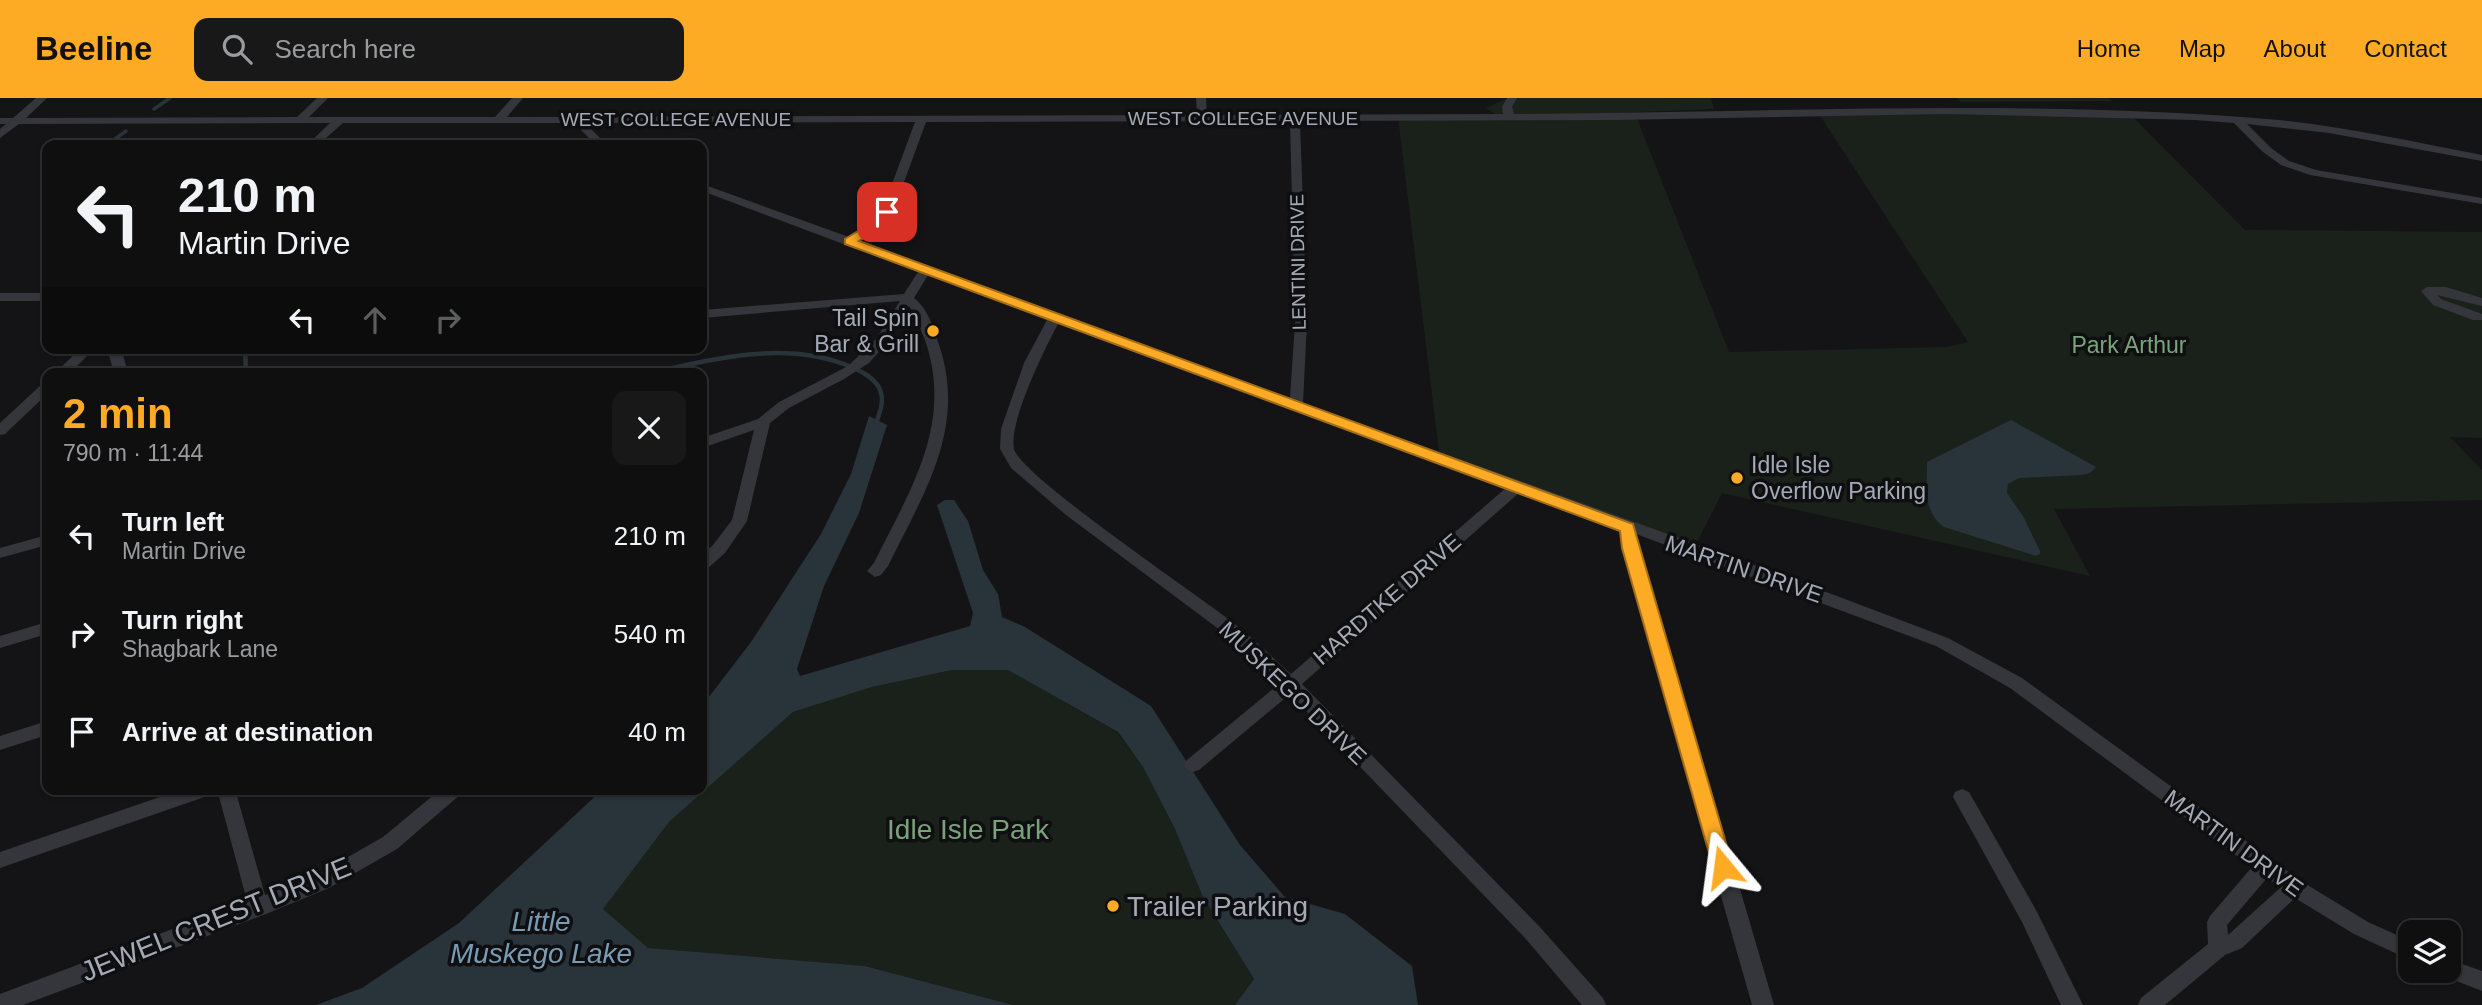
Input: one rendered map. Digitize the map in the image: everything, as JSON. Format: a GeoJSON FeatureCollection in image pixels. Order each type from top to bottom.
{"type":"FeatureCollection","features":[{"type":"Feature","properties":{"kind":"street"},"geometry":{"type":"LineString","coordinates":[[0,135],[42,98]]}},
{"type":"Feature","properties":{"kind":"street"},"geometry":{"type":"LineString","coordinates":[[300,120],[323,98]]}},
{"type":"Feature","properties":{"kind":"street"},"geometry":{"type":"LineString","coordinates":[[499,119],[518,98]]}},
{"type":"Feature","properties":{"kind":"street"},"geometry":{"type":"LineString","coordinates":[[1200,98],[1202,118]]}},
{"type":"Feature","properties":{"kind":"street"},"geometry":{"type":"LineString","coordinates":[[1509,117],[1507,107],[1513,98]]}},
{"type":"Feature","properties":{"kind":"street","name":"WEST COLLEGE AVENUE"},"geometry":{"type":"LineString","coordinates":[[0,121],[1509,117],[2020,110],[2237,120],[2318,128],[2482,158]]}},
{"type":"Feature","properties":{"kind":"street"},"geometry":{"type":"LineString","coordinates":[[850,242],[875,225],[887,212],[922,118]]}},
{"type":"Feature","properties":{"kind":"street","name":"LENTINI DRIVE"},"geometry":{"type":"LineString","coordinates":[[1295,118],[1301,322],[1296,406]]}},
{"type":"Feature","properties":{"kind":"street"},"geometry":{"type":"LineString","coordinates":[[318,140],[340,120]]}},
{"type":"Feature","properties":{"kind":"street"},"geometry":{"type":"LineString","coordinates":[[586,120],[586,130],[597,140]]}},
{"type":"Feature","properties":{"kind":"street"},"geometry":{"type":"LineString","coordinates":[[2237,120],[2267,150],[2286,163],[2314,173],[2482,201]]}},
{"type":"Feature","properties":{"kind":"street","name":"MARTIN DRIVE"},"geometry":{"type":"LineString","coordinates":[[707,189],[1628,528],[1905,626],[1975,659],[2058,713],[2264,867],[2361,928],[2398,945]]}},
{"type":"Feature","properties":{"kind":"street"},"geometry":{"type":"LineString","coordinates":[[707,441],[762,422],[867,358],[925,271]]}},
{"type":"Feature","properties":{"kind":"street"},"geometry":{"type":"LineString","coordinates":[[2481,317],[2437,302],[2427,291],[2446,291],[2482,302]]}},
{"type":"Feature","properties":{"kind":"street"},"geometry":{"type":"LineString","coordinates":[[0,297],[42,297]]}},
{"type":"Feature","properties":{"kind":"street"},"geometry":{"type":"LineString","coordinates":[[707,314],[906,298],[918,307],[937,356],[942,379],[943,404],[928,463],[898,530],[875,571]]}},
{"type":"Feature","properties":{"kind":"street","name":"MUSKEGO DRIVE"},"geometry":{"type":"LineString","coordinates":[[1054,318],[1031,363],[1013,412],[1006,441],[1010,456],[1026,476],[1215,618],[1291,684],[1523,923],[1595,1005]]}},
{"type":"Feature","properties":{"kind":"street"},"geometry":{"type":"LineString","coordinates":[[67,368],[83,354]]}},
{"type":"Feature","properties":{"kind":"street"},"geometry":{"type":"LineString","coordinates":[[0,430],[42,392]]}},
{"type":"Feature","properties":{"kind":"street"},"geometry":{"type":"LineString","coordinates":[[707,560],[719,549],[739,522],[762,422]]}},
{"type":"Feature","properties":{"kind":"street","name":"HARDTKE DRIVE"},"geometry":{"type":"LineString","coordinates":[[1193,765],[1291,684],[1516,487]]}},
{"type":"Feature","properties":{"kind":"street"},"geometry":{"type":"LineString","coordinates":[[1628,528],[1630,548],[1763,1005]]}},
{"type":"Feature","properties":{"kind":"street"},"geometry":{"type":"LineString","coordinates":[[0,553],[42,541]]}},
{"type":"Feature","properties":{"kind":"street"},"geometry":{"type":"LineString","coordinates":[[0,642],[42,629]]}},
{"type":"Feature","properties":{"kind":"street"},"geometry":{"type":"LineString","coordinates":[[0,743],[42,730]]}},
{"type":"Feature","properties":{"kind":"street"},"geometry":{"type":"LineString","coordinates":[[0,860],[189,795]]}},
{"type":"Feature","properties":{"kind":"street"},"geometry":{"type":"LineString","coordinates":[[228,795],[259,908]]}},
{"type":"Feature","properties":{"kind":"street","name":"JEWEL CREST DRIVE"},"geometry":{"type":"LineString","coordinates":[[0,1004],[322,882],[363,860],[447,795]]}},
{"type":"Feature","properties":{"kind":"street"},"geometry":{"type":"LineString","coordinates":[[1962,797],[2029,916],[2072,1005]]}},
{"type":"Feature","properties":{"kind":"street"},"geometry":{"type":"LineString","coordinates":[[2218,948],[2217,922],[2264,867]]}},
{"type":"Feature","properties":{"kind":"street"},"geometry":{"type":"LineString","coordinates":[[2149,1005],[2218,948],[2235,942],[2294,887]]}},
{"type":"Feature","properties":{"kind":"street"},"geometry":{"type":"LineString","coordinates":[[2461,973],[2482,981]]}},
{"type":"Feature","properties":{"kind":"green space"},"geometry":{"type":"Polygon","coordinates":[[[1508,98],[1711,98],[1714,109],[1590,114],[1495,114],[1486,108],[1508,98]]]}},
{"type":"Feature","properties":{"kind":"green space"},"geometry":{"type":"Polygon","coordinates":[[[1957,98],[2109,98],[2111,101],[1961,102],[1957,98]]]}},
{"type":"Feature","properties":{"kind":"green space","name":"Park Arthur"},"geometry":{"type":"Polygon","coordinates":[[[1817,111],[2130,114],[2245,230],[2482,232],[2482,438],[2450,437],[2482,470],[2482,500],[2054,509],[2090,576],[1722,493],[1693,550],[1440,459],[1398,117],[1636,116],[1729,352],[1947,347],[1968,342],[1817,111]]]}},
{"type":"Feature","properties":{"kind":"green space","name":"Idle Isle Park"},"geometry":{"type":"Polygon","coordinates":[[[952,670],[1008,670],[1117,732],[1143,767],[1175,829],[1202,895],[1254,979],[1235,1005],[1013,1005],[865,966],[647,948],[602,909],[669,822],[699,795],[707,795],[707,788],[793,712],[872,687],[952,670]]]}},
{"type":"Feature","properties":{"kind":"water","name":"Little Muskego Lake"},"geometry":{"type":"Polygon","coordinates":[[[869,416],[887,425],[859,513],[824,586],[797,669],[800,676],[970,626],[973,613],[937,505],[945,500],[954,500],[968,521],[983,570],[998,594],[1002,617],[1025,627],[1151,706],[1240,845],[1285,897],[1345,914],[1412,966],[1418,1005],[1235,1005],[1254,979],[1202,895],[1175,829],[1143,767],[1118,732],[1008,670],[952,670],[872,687],[793,712],[707,788],[707,699],[751,642],[821,534],[851,474],[869,416]]]}},
{"type":"Feature","properties":{"kind":"water"},"geometry":{"type":"Polygon","coordinates":[[[2011,420],[2096,467],[2090,473],[2082,475],[2019,478],[2008,484],[2007,493],[2023,516],[2040,551],[2036,556],[1944,527],[1932,513],[1927,498],[1927,462],[2011,420]]]}},
{"type":"Feature","properties":{"kind":"water","name":"Little Muskego Lake"},"geometry":{"type":"Polygon","coordinates":[[[597,795],[699,795],[669,822],[603,909],[648,948],[865,966],[1013,1005],[316,1005],[362,988],[459,923],[597,795]]]}},
{"type":"Feature","properties":{"kind":"waterway"},"geometry":{"type":"LineString","coordinates":[[154,109],[170,98]]}},
{"type":"Feature","properties":{"kind":"waterway"},"geometry":{"type":"LineString","coordinates":[[114,140],[126,131]]}},
{"type":"Feature","properties":{"kind":"waterway"},"geometry":{"type":"LineString","coordinates":[[245,354],[246,368]]}},
{"type":"Feature","properties":{"kind":"waterway"},"geometry":{"type":"LineString","coordinates":[[672,368],[749,354],[799,354],[824,358],[859,370],[876,384],[882,401],[876,424]]}},
{"type":"Feature","properties":{"kind":"place","name":"Tail Spin Bar & Grill"},"geometry":{"type":"Point","coordinates":[933,331]}},
{"type":"Feature","properties":{"kind":"place","name":"Idle Isle Overflow Parking"},"geometry":{"type":"Point","coordinates":[1737,478]}},
{"type":"Feature","properties":{"kind":"place","name":"Trailer Parking"},"geometry":{"type":"Point","coordinates":[1113,906]}},
{"type":"Feature","properties":{"kind":"route"},"geometry":{"type":"LineString","coordinates":[[887,212],[882,220],[850,242],[1628,528],[1630,548],[1723,867]]}}]}
